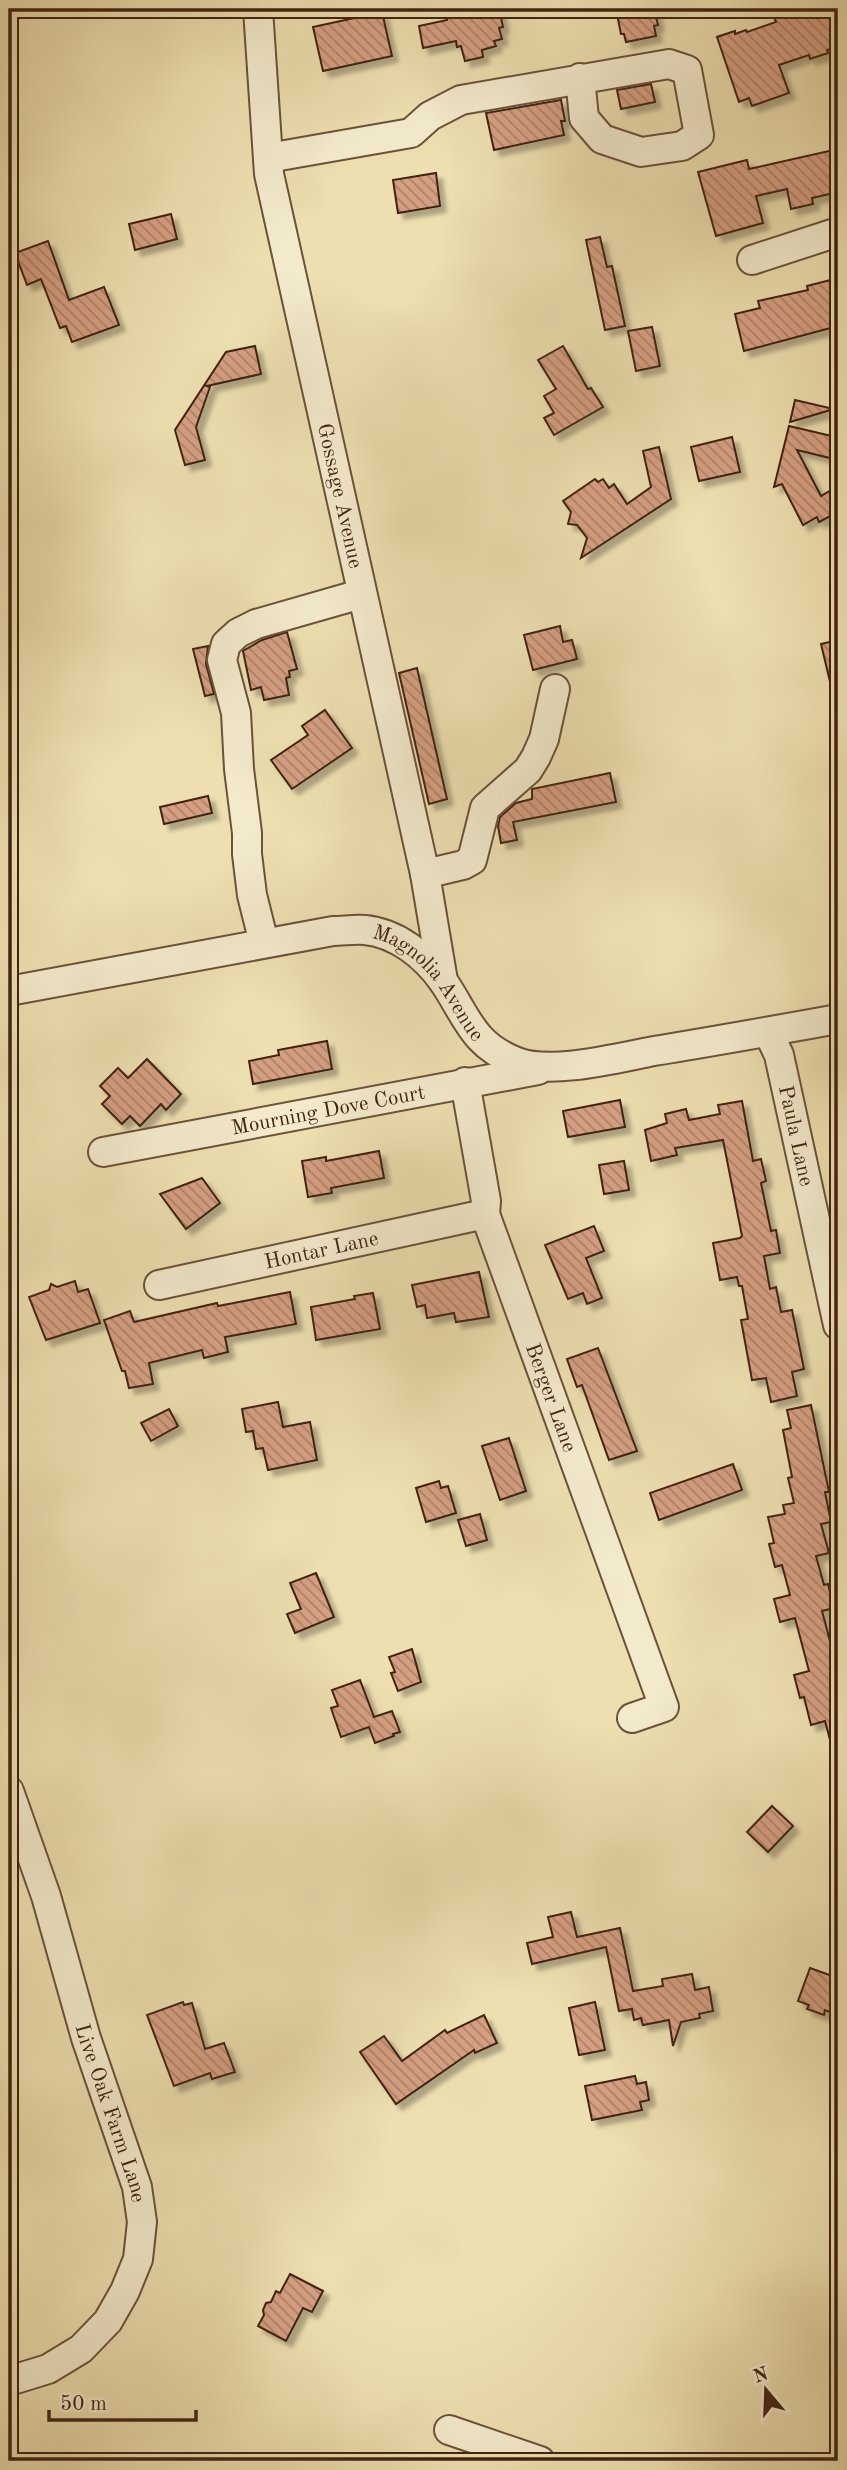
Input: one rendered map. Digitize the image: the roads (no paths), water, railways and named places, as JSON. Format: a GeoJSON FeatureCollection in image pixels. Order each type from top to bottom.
{"type":"FeatureCollection","features":[{"type":"Feature","properties":{"kind":"street","name":"Gossage Avenue"},"geometry":{"type":"LineString","coordinates":[[261,9],[269,174],[425,874],[443,981]]}},
{"type":"Feature","properties":{"kind":"street"},"geometry":{"type":"LineString","coordinates":[[268,158],[411,133],[430,116],[461,100],[580,78]]}},
{"type":"Feature","properties":{"kind":"street"},"geometry":{"type":"LineString","coordinates":[[752,260],[838,232]]}},
{"type":"Feature","properties":{"kind":"street"},"geometry":{"type":"LineString","coordinates":[[264,943],[252,895],[236,713],[222,660],[226,644],[238,633],[256,624],[361,594]]}},
{"type":"Feature","properties":{"kind":"street"},"geometry":{"type":"LineString","coordinates":[[425,874],[463,865],[472,860],[485,808],[528,770],[536,757],[544,738],[555,689]]}},
{"type":"Feature","properties":{"kind":"street","name":"Magnolia Avenue"},"geometry":{"type":"LineString","coordinates":[[9,991],[333,931],[365,930],[394,938],[415,950],[443,981],[475,1033],[494,1050],[517,1062],[535,1066],[555,1067],[838,1019]]}},
{"type":"Feature","properties":{"kind":"street","name":"Paula Lane"},"geometry":{"type":"LineString","coordinates":[[768,1032],[779,1055],[838,1325]]}},
{"type":"Feature","properties":{"kind":"street","name":"Mourning Dove Court"},"geometry":{"type":"LineString","coordinates":[[103,1152],[555,1067]]}},
{"type":"Feature","properties":{"kind":"street","name":"Berger Lane"},"geometry":{"type":"LineString","coordinates":[[466,1082],[486,1201],[485,1214],[664,1707],[632,1718]]}},
{"type":"Feature","properties":{"kind":"street","name":"Hontar Lane"},"geometry":{"type":"LineString","coordinates":[[159,1284],[485,1214]]}},
{"type":"Feature","properties":{"kind":"street","name":"Live Oak Farm Lane"},"geometry":{"type":"LineString","coordinates":[[9,1791],[46,1896],[86,2038],[136,2187],[142,2222],[138,2259],[125,2291],[108,2321],[81,2349],[48,2369],[9,2381]]}},
{"type":"Feature","properties":{"kind":"street"},"geometry":{"type":"LineString","coordinates":[[449,2430],[540,2461]]}}]}
